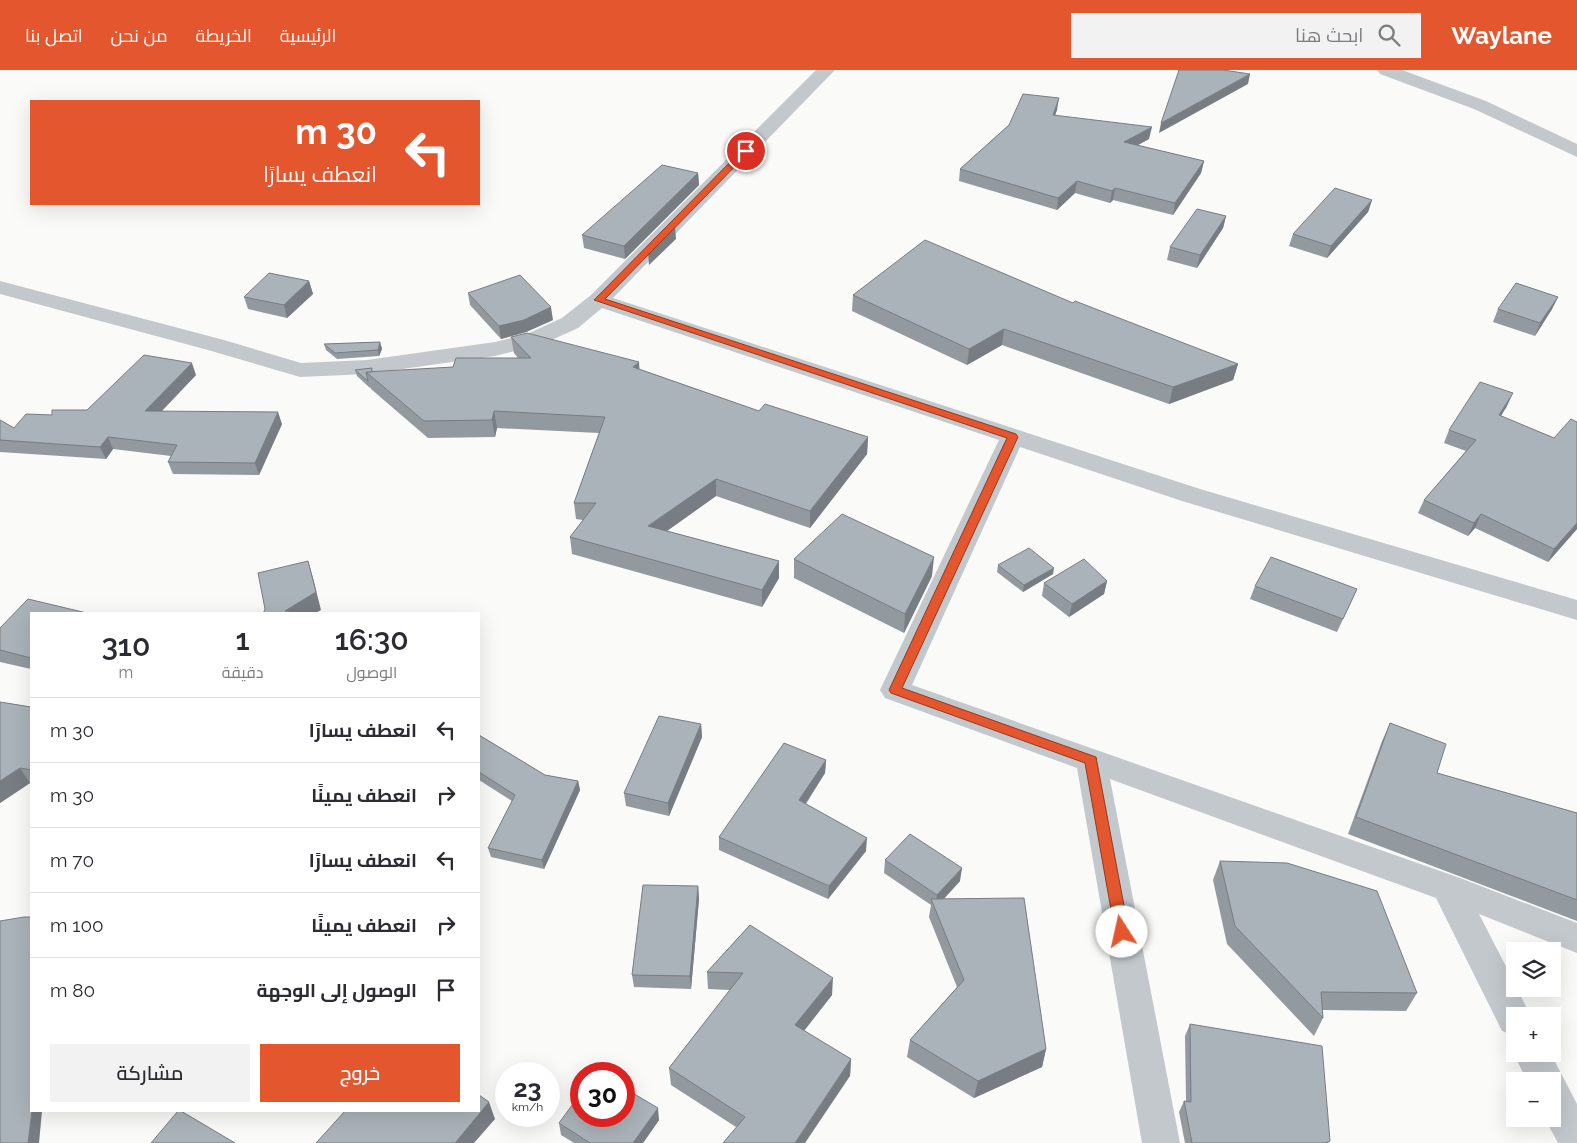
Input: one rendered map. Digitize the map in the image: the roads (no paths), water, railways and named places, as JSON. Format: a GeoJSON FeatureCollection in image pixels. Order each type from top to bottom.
{"type":"FeatureCollection","features":[{"type":"Feature","properties":{"kind":"street"},"geometry":{"type":"LineString","coordinates":[[0,287],[216,344],[300,370],[366,367],[503,347],[535,339],[570,323],[599,300],[826,70]]}},
{"type":"Feature","properties":{"kind":"street"},"geometry":{"type":"LineString","coordinates":[[1386,70],[1480,105],[1577,151]]}},
{"type":"Feature","properties":{"kind":"street"},"geometry":{"type":"LineString","coordinates":[[599,300],[1200,498],[1577,610]]}},
{"type":"Feature","properties":{"kind":"street"},"geometry":{"type":"LineString","coordinates":[[1013,437],[895,690],[1448,888],[1577,938]]}},
{"type":"Feature","properties":{"kind":"street"},"geometry":{"type":"LineString","coordinates":[[1091,760],[1161,1143]]}},
{"type":"Feature","properties":{"kind":"street"},"geometry":{"type":"LineString","coordinates":[[1448,888],[1508,1007]]}},
{"type":"Feature","properties":{"kind":"street"},"geometry":{"type":"LineString","coordinates":[[1561,1111],[1577,1142]]}}]}
